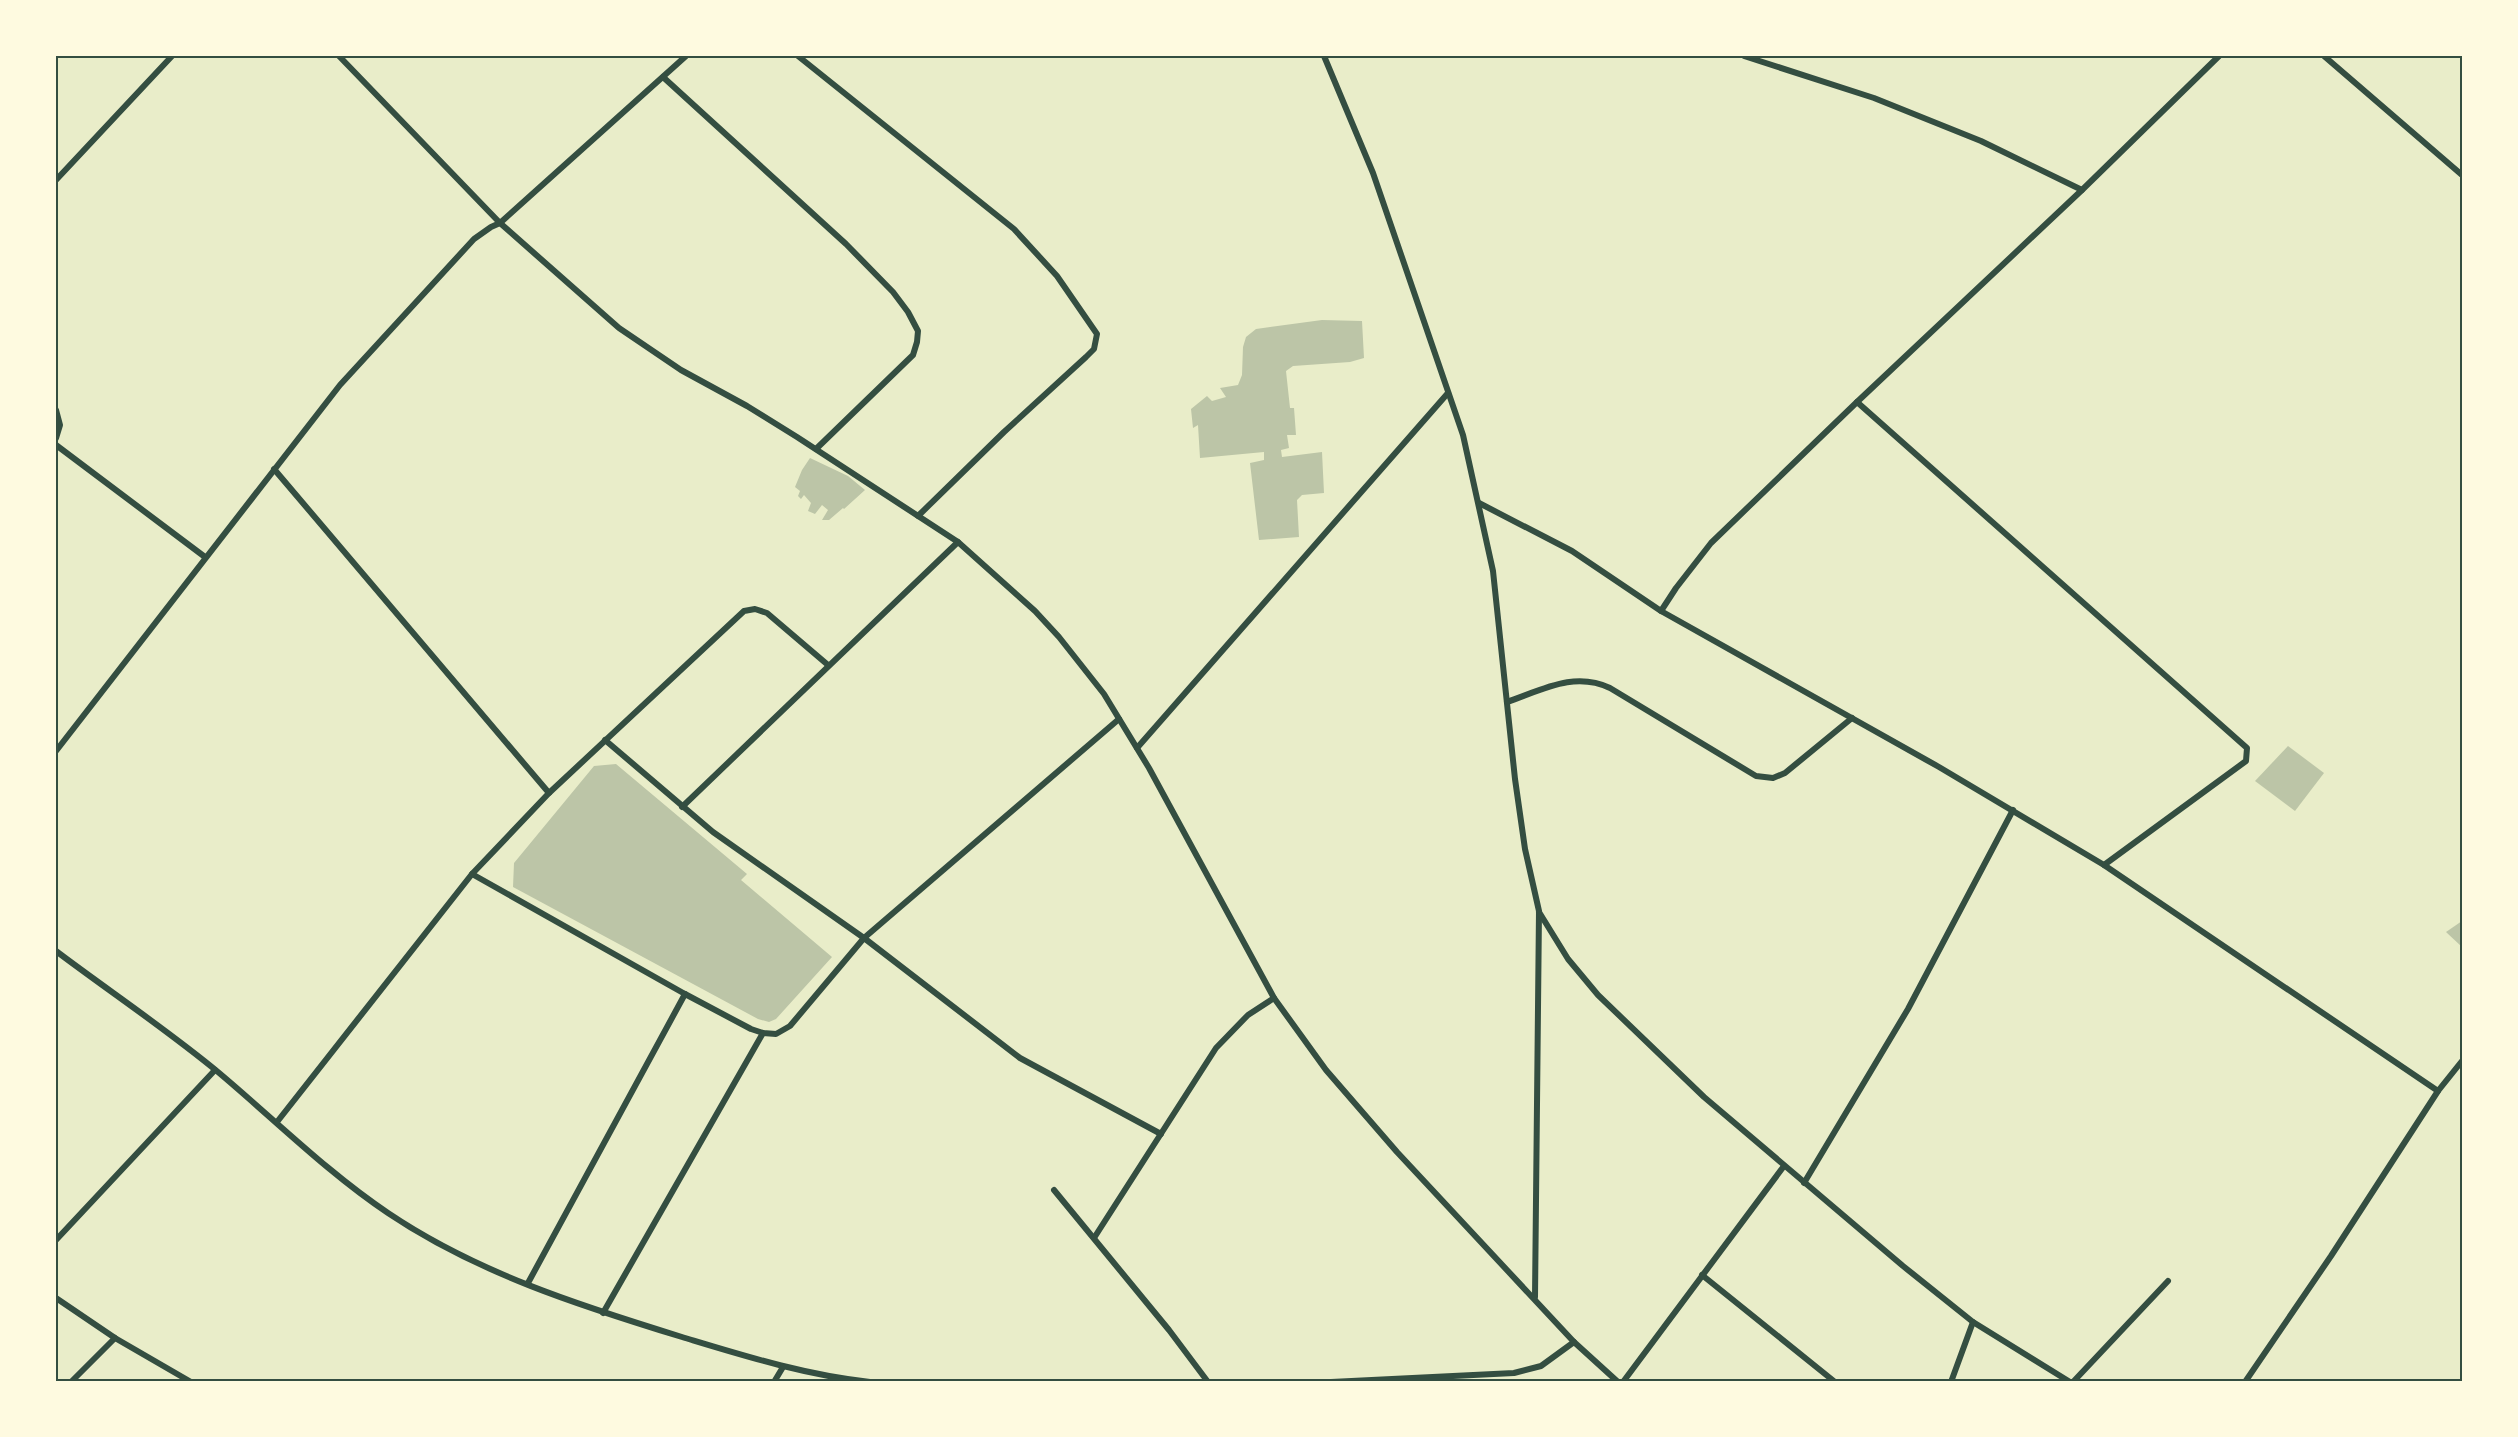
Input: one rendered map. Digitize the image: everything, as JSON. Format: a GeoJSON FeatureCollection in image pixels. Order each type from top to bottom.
{"type":"FeatureCollection","features":[{"type":"Feature","properties":{"kind":"street"},"geometry":{"type":"LineString","coordinates":[[56,180],[172,56]]}},
{"type":"Feature","properties":{"kind":"street"},"geometry":{"type":"LineString","coordinates":[[339,56],[500,223],[619,328],[649,350],[747,406],[816,449],[958,542],[1004,581],[1059,637],[1104,694],[1137,748],[1274,998],[1326,1070],[1359,1109],[1574,1342],[1618,1382]]}},
{"type":"Feature","properties":{"kind":"street"},"geometry":{"type":"LineString","coordinates":[[56,751],[274,469],[375,345],[474,239],[500,223],[686,56]]}},
{"type":"Feature","properties":{"kind":"street"},"geometry":{"type":"LineString","coordinates":[[798,56],[1014,229],[1057,276],[1097,334],[1097,342],[1090,353],[1004,432],[918,516]]}},
{"type":"Feature","properties":{"kind":"street"},"geometry":{"type":"LineString","coordinates":[[1324,56],[1373,173],[1463,435],[1493,571],[1521,819],[1539,911],[1534,1298]]}},
{"type":"Feature","properties":{"kind":"street"},"geometry":{"type":"LineString","coordinates":[[1744,56],[1885,103],[1980,141],[2082,190]]}},
{"type":"Feature","properties":{"kind":"street"},"geometry":{"type":"LineString","coordinates":[[1661,611],[1711,543],[1857,402],[1932,334],[2219,56]]}},
{"type":"Feature","properties":{"kind":"street"},"geometry":{"type":"LineString","coordinates":[[2325,56],[2463,175]]}},
{"type":"Feature","properties":{"kind":"street"},"geometry":{"type":"LineString","coordinates":[[663,77],[869,266],[908,312],[918,331],[913,355],[816,449]]}},
{"type":"Feature","properties":{"kind":"street"},"geometry":{"type":"LineString","coordinates":[[1137,748],[1448,393]]}},
{"type":"Feature","properties":{"kind":"street"},"geometry":{"type":"LineString","coordinates":[[1857,402],[2247,748],[2246,761],[2104,866]]}},
{"type":"Feature","properties":{"kind":"street"},"geometry":{"type":"LineString","coordinates":[[56,410],[60,425],[56,438]]}},
{"type":"Feature","properties":{"kind":"street"},"geometry":{"type":"LineString","coordinates":[[56,445],[205,557]]}},
{"type":"Feature","properties":{"kind":"street"},"geometry":{"type":"LineString","coordinates":[[274,469],[549,793]]}},
{"type":"Feature","properties":{"kind":"street"},"geometry":{"type":"LineString","coordinates":[[1479,502],[1572,551],[1661,611],[2013,810],[2104,866],[2439,1091]]}},
{"type":"Feature","properties":{"kind":"street"},"geometry":{"type":"LineString","coordinates":[[682,807],[958,542]]}},
{"type":"Feature","properties":{"kind":"street"},"geometry":{"type":"LineString","coordinates":[[277,1122],[472,874],[549,793],[744,611],[755,609],[767,613],[828,665]]}},
{"type":"Feature","properties":{"kind":"street"},"geometry":{"type":"LineString","coordinates":[[1507,702],[1574,680],[1595,681],[1756,776],[1773,777],[1785,773],[1852,718]]}},
{"type":"Feature","properties":{"kind":"street"},"geometry":{"type":"LineString","coordinates":[[472,874],[685,994],[763,1033],[776,1034],[790,1026],[864,938],[1119,719]]}},
{"type":"Feature","properties":{"kind":"street"},"geometry":{"type":"LineString","coordinates":[[605,740],[682,807],[776,878],[864,938],[1020,1058],[1161,1134]]}},
{"type":"Feature","properties":{"kind":"street"},"geometry":{"type":"LineString","coordinates":[[1804,1184],[1908,1009],[2013,810]]}},
{"type":"Feature","properties":{"kind":"street"},"geometry":{"type":"LineString","coordinates":[[1539,911],[1568,959],[1598,995],[1704,1097],[1804,1184],[1973,1322],[2072,1382],[2168,1281]]}},
{"type":"Feature","properties":{"kind":"street"},"geometry":{"type":"LineString","coordinates":[[56,951],[215,1070],[334,1172],[395,1218],[454,1252],[485,1267],[603,1312],[783,1367],[836,1378],[870,1382]]}},
{"type":"Feature","properties":{"kind":"street"},"geometry":{"type":"LineString","coordinates":[[528,1283],[685,994]]}},
{"type":"Feature","properties":{"kind":"street"},"geometry":{"type":"LineString","coordinates":[[1094,1238],[1216,1048],[1248,1015],[1274,998]]}},
{"type":"Feature","properties":{"kind":"street"},"geometry":{"type":"LineString","coordinates":[[603,1312],[763,1033]]}},
{"type":"Feature","properties":{"kind":"street"},"geometry":{"type":"LineString","coordinates":[[2245,1382],[2439,1091],[2463,1061]]}},
{"type":"Feature","properties":{"kind":"street"},"geometry":{"type":"LineString","coordinates":[[56,1240],[215,1070]]}},
{"type":"Feature","properties":{"kind":"street"},"geometry":{"type":"LineString","coordinates":[[1623,1382],[1784,1166]]}},
{"type":"Feature","properties":{"kind":"street"},"geometry":{"type":"LineString","coordinates":[[1054,1190],[1169,1330],[1208,1382]]}},
{"type":"Feature","properties":{"kind":"street"},"geometry":{"type":"LineString","coordinates":[[1702,1275],[1835,1382]]}},
{"type":"Feature","properties":{"kind":"street"},"geometry":{"type":"LineString","coordinates":[[56,1298],[115,1338],[192,1382]]}},
{"type":"Feature","properties":{"kind":"street"},"geometry":{"type":"LineString","coordinates":[[1951,1382],[1973,1322]]}},
{"type":"Feature","properties":{"kind":"street"},"geometry":{"type":"LineString","coordinates":[[71,1382],[115,1338]]}},
{"type":"Feature","properties":{"kind":"street"},"geometry":{"type":"LineString","coordinates":[[1331,1382],[1514,1373],[1541,1366],[1574,1342]]}},
{"type":"Feature","properties":{"kind":"street"},"geometry":{"type":"LineString","coordinates":[[774,1382],[783,1367]]}},
{"type":"Feature","properties":{"kind":"building"},"geometry":{"type":"Polygon","coordinates":[[[1322,320],[1362,321],[1364,358],[1350,362],[1293,366],[1286,371],[1290,408],[1294,408],[1296,435],[1287,435],[1289,448],[1281,450],[1282,457],[1322,452],[1324,493],[1302,495],[1297,500],[1299,537],[1259,540],[1250,463],[1264,460],[1264,452],[1200,458],[1198,425],[1193,428],[1191,409],[1207,396],[1212,401],[1226,397],[1220,388],[1238,385],[1242,375],[1243,347],[1246,337],[1256,329],[1322,320]]]}},
{"type":"Feature","properties":{"kind":"building"},"geometry":{"type":"Polygon","coordinates":[[[810,458],[848,476],[865,490],[829,520],[822,520],[828,510],[822,505],[815,514],[808,511],[811,503],[804,495],[801,499],[798,496],[800,491],[795,487],[810,458]]]}},
{"type":"Feature","properties":{"kind":"building"},"geometry":{"type":"Polygon","coordinates":[[[2288,746],[2324,773],[2295,811],[2255,781],[2288,746]]]}},
{"type":"Feature","properties":{"kind":"building"},"geometry":{"type":"Polygon","coordinates":[[[616,764],[747,874],[741,880],[832,957],[776,1019],[769,1022],[758,1019],[513,887],[514,863],[594,766],[616,764]]]}},
{"type":"Feature","properties":{"kind":"building"},"geometry":{"type":"Polygon","coordinates":[[[2462,921],[2462,947],[2446,932],[2462,921]]]}}]}
